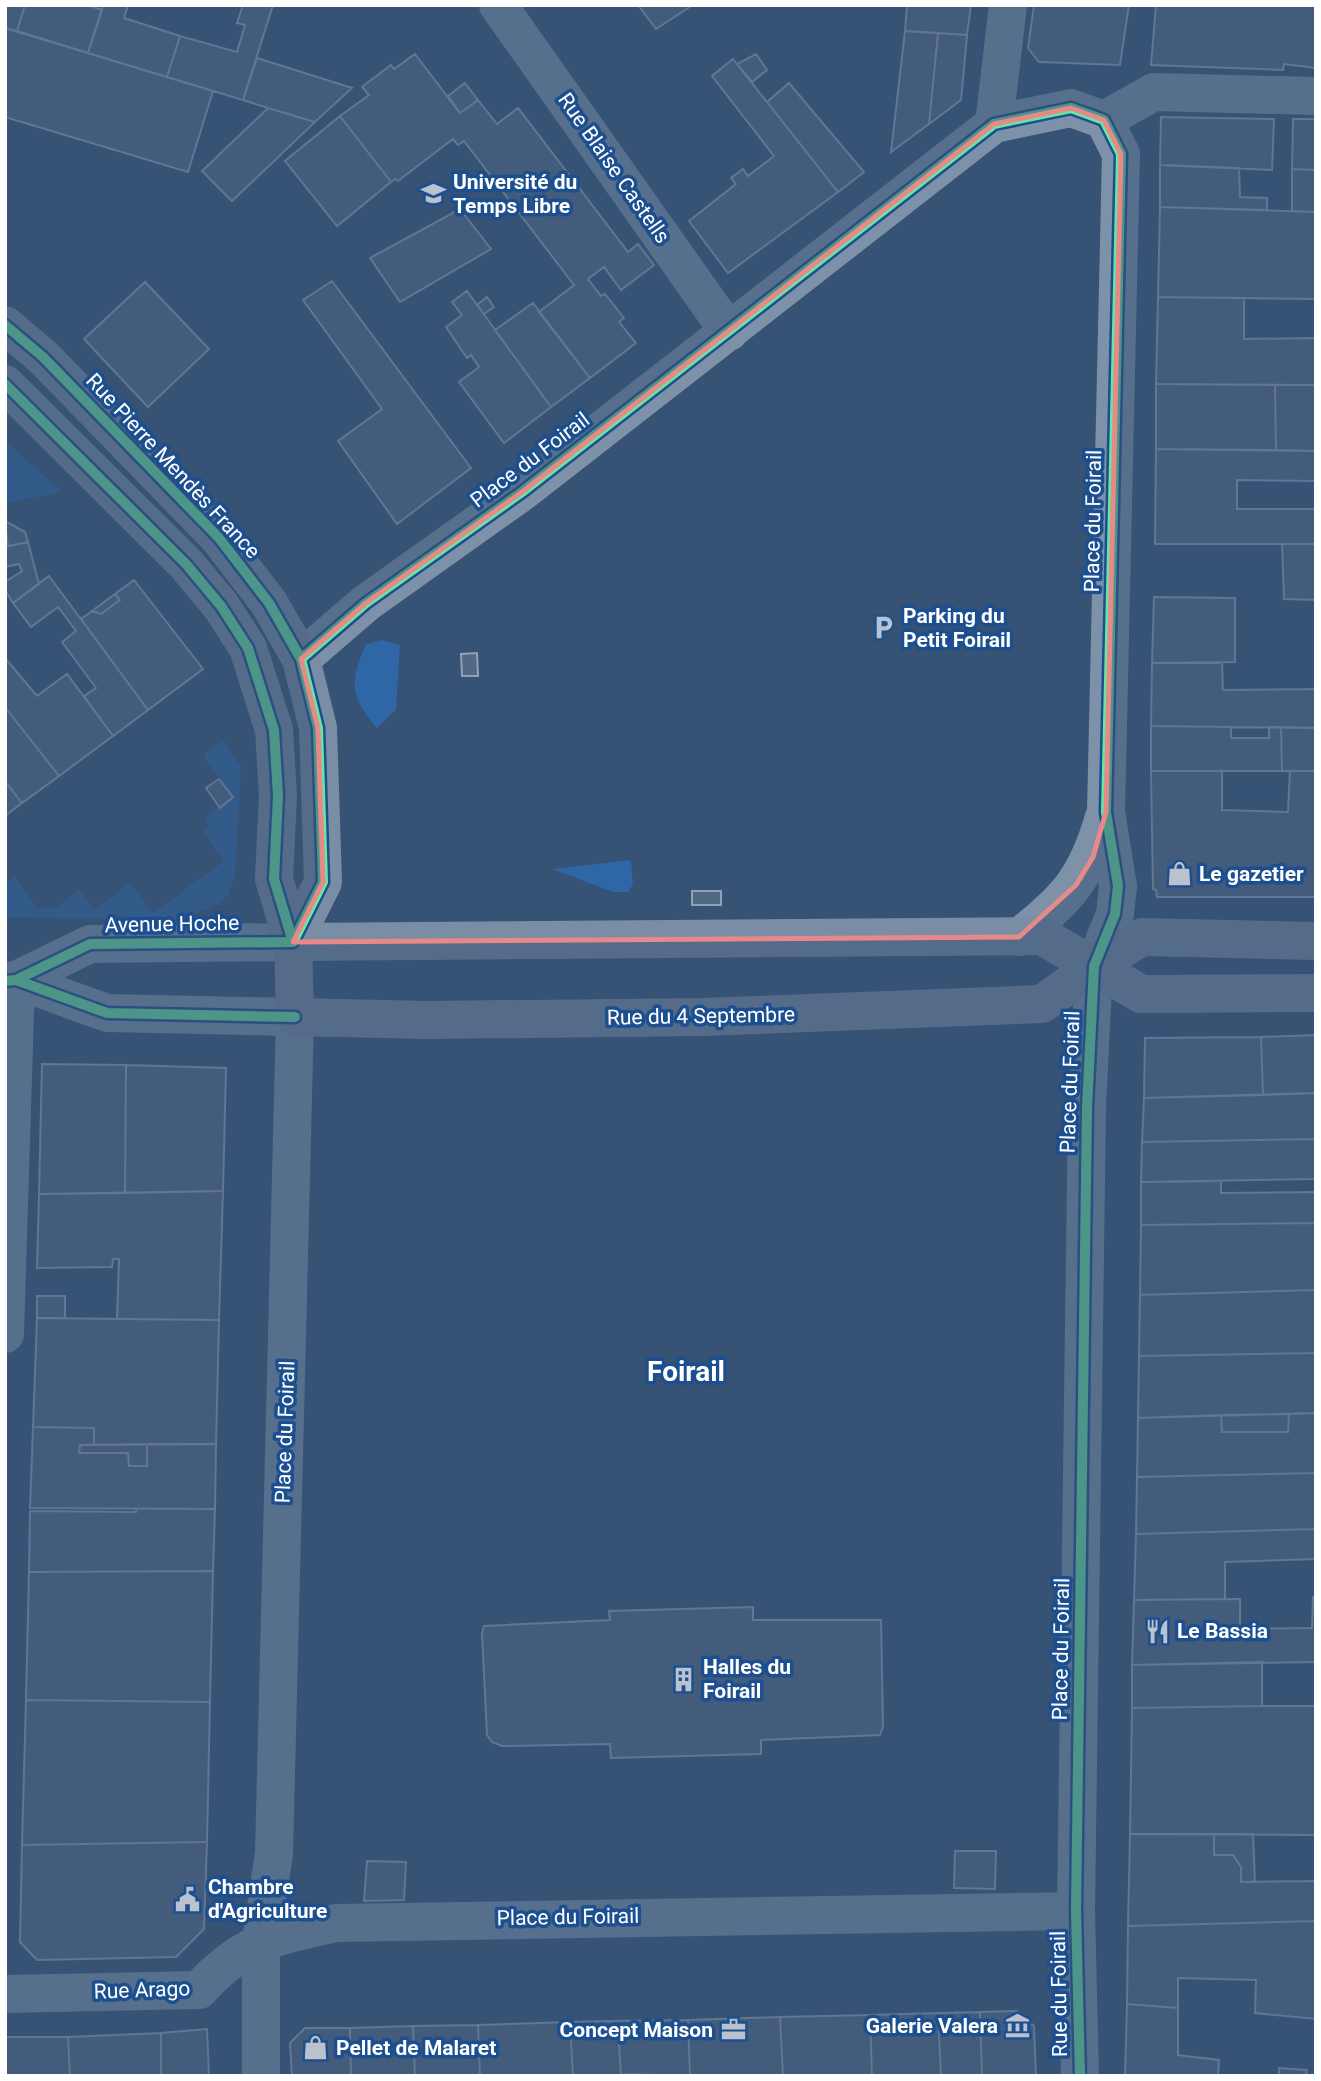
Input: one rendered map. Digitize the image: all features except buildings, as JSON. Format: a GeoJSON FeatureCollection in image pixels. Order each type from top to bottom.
{"type":"FeatureCollection","features":[{"type":"Feature","properties":{"kind":"main road","name":"Rue Pierre Mendès France"},"geometry":{"type":"LineString","coordinates":[[5,325],[43,357],[219,538],[269,603],[301,659],[317,728],[323,882],[293,942]]}},
{"type":"Feature","properties":{"kind":"main road"},"geometry":{"type":"LineString","coordinates":[[5,384],[186,564],[221,606],[248,648],[274,730],[278,807],[274,879],[293,942],[295,1017]]}},
{"type":"Feature","properties":{"kind":"main road"},"geometry":{"type":"LineString","coordinates":[[293,942],[1042,936],[1141,994],[1316,993]]}},
{"type":"Feature","properties":{"kind":"main road","name":"Rue du 4 Septembre"},"geometry":{"type":"LineString","coordinates":[[295,1017],[428,1020],[704,1017],[1042,1004],[1094,966],[1142,937],[1316,941]]}},
{"type":"Feature","properties":{"kind":"street","name":"Rue Blaise Castells"},"geometry":{"type":"LineString","coordinates":[[498,5],[729,332]]}},
{"type":"Feature","properties":{"kind":"street"},"geometry":{"type":"LineString","coordinates":[[994,124],[1008,5]]}},
{"type":"Feature","properties":{"kind":"street"},"geometry":{"type":"LineString","coordinates":[[1104,121],[1154,92],[1316,96]]}},
{"type":"Feature","properties":{"kind":"street","name":"Place du Foirail"},"geometry":{"type":"LineString","coordinates":[[295,1017],[274,1840],[261,1941],[336,1923],[1076,1911],[1087,1107],[1094,966],[1115,914],[1118,886],[1106,812],[1121,154],[1104,121],[1071,108],[994,124],[522,492],[366,603],[301,659]]}},
{"type":"Feature","properties":{"kind":"street","name":"Place du Foirail"},"geometry":{"type":"LineString","coordinates":[[1020,937],[1052,912],[1076,885],[1093,857],[1106,812]]}},
{"type":"Feature","properties":{"kind":"street","name":"Avenue Hoche"},"geometry":{"type":"LineString","coordinates":[[11,981],[90,944],[293,942]]}},
{"type":"Feature","properties":{"kind":"street"},"geometry":{"type":"LineString","coordinates":[[5,1334],[11,981],[107,1013],[295,1017]]}},
{"type":"Feature","properties":{"kind":"street","name":"Rue du Foirail"},"geometry":{"type":"LineString","coordinates":[[1076,1911],[1080,2076]]}},
{"type":"Feature","properties":{"kind":"street"},"geometry":{"type":"LineString","coordinates":[[261,1941],[261,2076]]}},
{"type":"Feature","properties":{"kind":"street","name":"Rue Arago"},"geometry":{"type":"LineString","coordinates":[[5,1994],[199,1990],[218,1969],[261,1941]]}},
{"type":"Feature","properties":{"kind":"highlighted area"},"geometry":{"type":"Polygon","coordinates":[[[1071,108],[1104,120],[1121,154],[1106,812],[1093,857],[1076,885],[1019,937],[293,942],[323,882],[318,728],[301,659],[366,603],[522,492],[994,124],[1071,108]]]}},
{"type":"Feature","properties":{"kind":"shaded area"},"geometry":{"type":"Polygon","coordinates":[[[5,441],[62,492],[5,503],[5,441]]]}},
{"type":"Feature","properties":{"kind":"shaded area"},"geometry":{"type":"Polygon","coordinates":[[[382,640],[400,645],[396,710],[377,728],[357,698],[355,679],[366,644],[382,640]]]}},
{"type":"Feature","properties":{"kind":"shaded area"},"geometry":{"type":"Polygon","coordinates":[[[224,741],[241,766],[235,876],[228,895],[219,904],[177,920],[5,917],[5,885],[15,877],[38,909],[55,908],[79,890],[94,910],[130,883],[153,913],[224,861],[202,830],[209,825],[205,818],[233,797],[203,755],[224,741]]]}},
{"type":"Feature","properties":{"kind":"shaded area"},"geometry":{"type":"Polygon","coordinates":[[[631,860],[633,884],[628,892],[613,892],[552,869],[631,860]]]}},
{"type":"Feature","properties":{"kind":"cycle path"},"geometry":{"type":"LineString","coordinates":[[301,659],[366,603],[522,492],[994,124],[1071,108],[1104,120],[1121,154],[1106,812],[1118,886],[1115,914],[1094,966],[1087,1107],[1076,1911],[1080,2076]]}},
{"type":"Feature","properties":{"kind":"cycle path"},"geometry":{"type":"LineString","coordinates":[[5,325],[43,357],[219,538],[269,603],[301,659],[318,728],[323,882],[293,942]]}},
{"type":"Feature","properties":{"kind":"cycle path"},"geometry":{"type":"LineString","coordinates":[[5,384],[186,564],[221,606],[248,648],[274,730],[278,796],[274,879],[293,942]]}},
{"type":"Feature","properties":{"kind":"cycle path"},"geometry":{"type":"LineString","coordinates":[[5,981],[16,980],[90,944],[293,942]]}},
{"type":"Feature","properties":{"kind":"cycle path"},"geometry":{"type":"LineString","coordinates":[[16,980],[107,1013],[295,1017]]}},
{"type":"Feature","properties":{"kind":"place","name":"Université du Temps Libre"},"geometry":{"type":"Point","coordinates":[433,194]}},
{"type":"Feature","properties":{"kind":"place","name":"Parking du Petit Foirail"},"geometry":{"type":"Point","coordinates":[883,628]}},
{"type":"Feature","properties":{"kind":"place","name":"Le gazetier"},"geometry":{"type":"Point","coordinates":[1179,874]}},
{"type":"Feature","properties":{"kind":"place","name":"Le Bassia"},"geometry":{"type":"Point","coordinates":[1157,1631]}},
{"type":"Feature","properties":{"kind":"place","name":"Halles du Foirail"},"geometry":{"type":"Point","coordinates":[683,1679]}},
{"type":"Feature","properties":{"kind":"place","name":"Chambre d'Agriculture"},"geometry":{"type":"Point","coordinates":[188,1899]}},
{"type":"Feature","properties":{"kind":"place","name":"Galerie Valera"},"geometry":{"type":"Point","coordinates":[1018,2026]}},
{"type":"Feature","properties":{"kind":"place","name":"Concept Maison"},"geometry":{"type":"Point","coordinates":[733,2030]}},
{"type":"Feature","properties":{"kind":"place","name":"Pellet de Malaret"},"geometry":{"type":"Point","coordinates":[316,2048]}},
{"type":"Feature","properties":{"kind":"district","name":"Foirail"},"geometry":{"type":"Point","coordinates":[686,1371]}}]}
